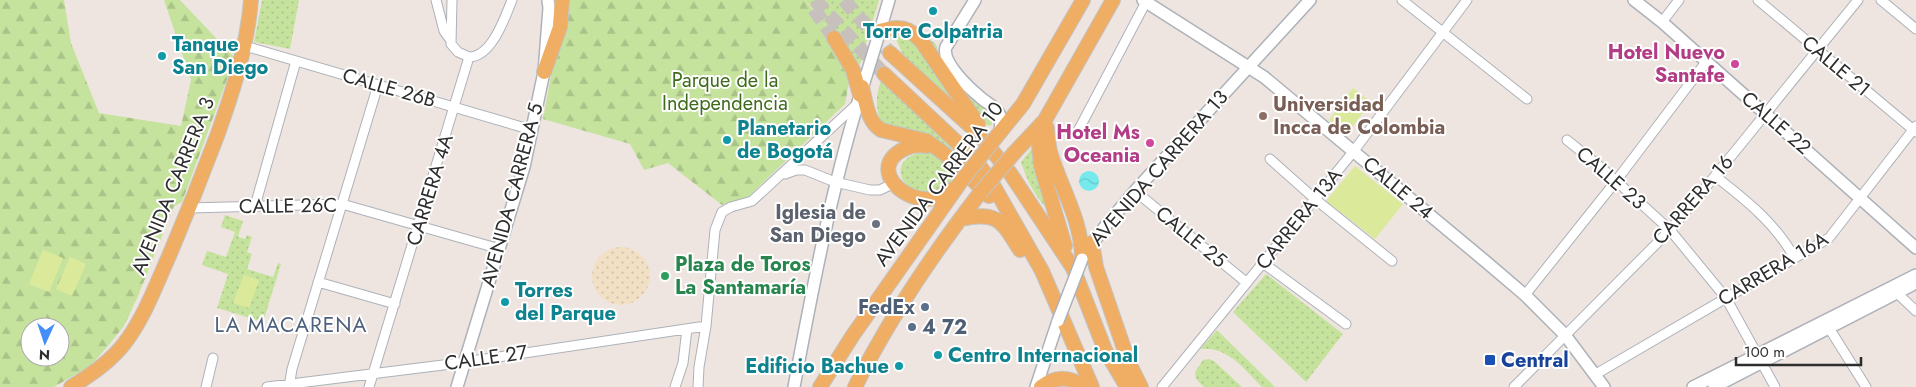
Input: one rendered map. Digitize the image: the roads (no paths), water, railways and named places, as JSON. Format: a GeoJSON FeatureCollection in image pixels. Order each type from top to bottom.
{"type":"FeatureCollection","features":[{"type":"Feature","properties":{"kind":"main road","name":"AVENIDA CARRERA 3"},"geometry":{"type":"LineString","coordinates":[[72,387],[97,370],[115,354],[131,333],[152,294],[190,208],[237,78],[246,46],[251,0]]}},
{"type":"Feature","properties":{"kind":"main road"},"geometry":{"type":"LineString","coordinates":[[544,72],[560,27],[562,0]]}},
{"type":"Feature","properties":{"kind":"main road","name":"AVENIDA CARRERA 10"},"geometry":{"type":"LineString","coordinates":[[820,387],[853,335],[960,183],[1023,104],[1083,0]]}},
{"type":"Feature","properties":{"kind":"main road","name":"AVENIDA CARRERA 10"},"geometry":{"type":"LineString","coordinates":[[855,387],[904,302],[960,219],[980,193],[1045,120],[1114,0]]}},
{"type":"Feature","properties":{"kind":"main road"},"geometry":{"type":"LineString","coordinates":[[879,32],[904,28],[914,32],[932,56],[969,114],[994,144],[1010,173]]}},
{"type":"Feature","properties":{"kind":"main road"},"geometry":{"type":"LineString","coordinates":[[834,38],[853,70],[860,95],[870,118],[877,127],[921,139],[954,161],[1014,221]]}},
{"type":"Feature","properties":{"kind":"main road"},"geometry":{"type":"LineString","coordinates":[[890,53],[978,133],[1077,264]]}},
{"type":"Feature","properties":{"kind":"main road"},"geometry":{"type":"LineString","coordinates":[[884,74],[979,166],[998,193],[1042,271],[1062,323],[1092,387]]}},
{"type":"Feature","properties":{"kind":"main road"},"geometry":{"type":"LineString","coordinates":[[1045,120],[1051,154],[1078,222],[1081,239],[1077,264]]}},
{"type":"Feature","properties":{"kind":"main road"},"geometry":{"type":"LineString","coordinates":[[1045,120],[1039,146],[1040,166],[1060,232],[1077,264],[1105,350],[1127,387]]}},
{"type":"Feature","properties":{"kind":"main road"},"geometry":{"type":"LineString","coordinates":[[954,161],[922,145],[907,147],[894,156],[888,164],[889,175],[905,194],[922,199],[938,198],[960,183]]}},
{"type":"Feature","properties":{"kind":"main road"},"geometry":{"type":"LineString","coordinates":[[960,219],[981,215],[989,216],[1003,224],[1062,323]]}},
{"type":"Feature","properties":{"kind":"main road"},"geometry":{"type":"LineString","coordinates":[[1092,244],[1096,267],[1129,363],[1141,387]]}},
{"type":"Feature","properties":{"kind":"main road"},"geometry":{"type":"LineString","coordinates":[[1042,387],[1056,378],[1071,380],[1082,387]]}},
{"type":"Feature","properties":{"kind":"street"},"geometry":{"type":"LineString","coordinates":[[436,0],[444,31],[450,38]]}},
{"type":"Feature","properties":{"kind":"street"},"geometry":{"type":"LineString","coordinates":[[452,0],[450,38],[453,47],[469,57],[482,52],[491,43],[503,22],[512,0]]}},
{"type":"Feature","properties":{"kind":"street","name":"AVENIDA CARRERA 5"},"geometry":{"type":"LineString","coordinates":[[457,387],[524,168],[544,72],[550,8],[548,0]]}},
{"type":"Feature","properties":{"kind":"street"},"geometry":{"type":"LineString","coordinates":[[794,387],[835,182],[889,0]]}},
{"type":"Feature","properties":{"kind":"street"},"geometry":{"type":"LineString","coordinates":[[975,0],[944,53],[950,66],[978,96],[998,112],[1001,120],[998,134]]}},
{"type":"Feature","properties":{"kind":"street","name":"AVENIDA CARRERA 13"},"geometry":{"type":"LineString","coordinates":[[1036,387],[1062,323],[1077,264],[1135,191],[1310,0]]}},
{"type":"Feature","properties":{"kind":"street"},"geometry":{"type":"LineString","coordinates":[[1402,0],[1527,100]]}},
{"type":"Feature","properties":{"kind":"street","name":"CARRERA 13A"},"geometry":{"type":"LineString","coordinates":[[1162,387],[1354,152],[1467,0]]}},
{"type":"Feature","properties":{"kind":"street","name":"CALLE 22"},"geometry":{"type":"LineString","coordinates":[[1634,0],[1662,22],[1916,248]]}},
{"type":"Feature","properties":{"kind":"street"},"geometry":{"type":"LineString","coordinates":[[1662,22],[1680,0]]}},
{"type":"Feature","properties":{"kind":"street","name":"CALLE 21"},"geometry":{"type":"LineString","coordinates":[[1758,0],[1817,51],[1915,129]]}},
{"type":"Feature","properties":{"kind":"street","name":"CARRERA 16"},"geometry":{"type":"LineString","coordinates":[[1514,387],[1670,230],[1766,115],[1858,0]]}},
{"type":"Feature","properties":{"kind":"street"},"geometry":{"type":"LineString","coordinates":[[1881,0],[1916,29]]}},
{"type":"Feature","properties":{"kind":"street"},"geometry":{"type":"LineString","coordinates":[[1078,131],[1145,1]]}},
{"type":"Feature","properties":{"kind":"street","name":"CALLE 24"},"geometry":{"type":"LineString","coordinates":[[1145,1],[1249,66],[1525,295],[1565,335],[1604,387]]}},
{"type":"Feature","properties":{"kind":"street","name":"CALLE 26B"},"geometry":{"type":"LineString","coordinates":[[246,46],[532,130]]}},
{"type":"Feature","properties":{"kind":"street","name":"CARRERA 4A"},"geometry":{"type":"LineString","coordinates":[[369,387],[469,57]]}},
{"type":"Feature","properties":{"kind":"street"},"geometry":{"type":"LineString","coordinates":[[255,206],[296,61]]}},
{"type":"Feature","properties":{"kind":"street"},"geometry":{"type":"LineString","coordinates":[[1525,295],[1706,62]]}},
{"type":"Feature","properties":{"kind":"street"},"geometry":{"type":"LineString","coordinates":[[290,386],[292,369],[378,85]]}},
{"type":"Feature","properties":{"kind":"street"},"geometry":{"type":"LineString","coordinates":[[698,387],[718,221],[722,212],[752,201],[860,95]]}},
{"type":"Feature","properties":{"kind":"street","name":"CARRERA 16A"},"geometry":{"type":"LineString","coordinates":[[1596,374],[1828,238],[1915,129]]}},
{"type":"Feature","properties":{"kind":"street","name":"CALLE 23"},"geometry":{"type":"LineString","coordinates":[[1567,140],[1616,180],[1670,230],[1726,298],[1775,387]]}},
{"type":"Feature","properties":{"kind":"street"},"geometry":{"type":"LineString","coordinates":[[1270,159],[1315,199],[1392,261]]}},
{"type":"Feature","properties":{"kind":"street"},"geometry":{"type":"LineString","coordinates":[[776,179],[791,170],[800,170],[835,182],[875,191],[884,189],[894,183]]}},
{"type":"Feature","properties":{"kind":"street"},"geometry":{"type":"LineString","coordinates":[[1715,176],[1748,201],[1772,225],[1785,240],[1794,257]]}},
{"type":"Feature","properties":{"kind":"street","name":"CALLE 25"},"geometry":{"type":"LineString","coordinates":[[1135,191],[1247,283]]}},
{"type":"Feature","properties":{"kind":"street","name":"CALLE 26C"},"geometry":{"type":"LineString","coordinates":[[190,208],[342,204],[500,249]]}},
{"type":"Feature","properties":{"kind":"street"},"geometry":{"type":"LineString","coordinates":[[1263,263],[1346,324]]}},
{"type":"Feature","properties":{"kind":"street"},"geometry":{"type":"LineString","coordinates":[[1714,387],[1759,359],[1916,275]]}},
{"type":"Feature","properties":{"kind":"street"},"geometry":{"type":"LineString","coordinates":[[318,282],[395,304]]}},
{"type":"Feature","properties":{"kind":"street"},"geometry":{"type":"LineString","coordinates":[[1692,387],[1829,328],[1916,282]]}},
{"type":"Feature","properties":{"kind":"street"},"geometry":{"type":"LineString","coordinates":[[1897,293],[1916,311]]}},
{"type":"Feature","properties":{"kind":"street","name":"CALLE 27"},"geometry":{"type":"LineString","coordinates":[[267,387],[290,386],[464,362],[706,326]]}},
{"type":"Feature","properties":{"kind":"street"},"geometry":{"type":"LineString","coordinates":[[674,387],[683,363],[687,328]]}},
{"type":"Feature","properties":{"kind":"street"},"geometry":{"type":"LineString","coordinates":[[1829,328],[1866,387]]}},
{"type":"Feature","properties":{"kind":"street"},"geometry":{"type":"LineString","coordinates":[[206,387],[213,358]]}},
{"type":"Feature","properties":{"kind":"water"},"geometry":{"type":"Polygon","coordinates":[[[1089,171],[1096,174],[1099,181],[1096,188],[1089,191],[1082,188],[1079,181],[1082,174],[1089,171]]]}},
{"type":"Feature","properties":{"kind":"tunnel"},"geometry":{"type":"LineString","coordinates":[[815,0],[884,74]]}},
{"type":"Feature","properties":{"kind":"tunnel"},"geometry":{"type":"LineString","coordinates":[[844,0],[890,53]]}},
{"type":"Feature","properties":{"kind":"tunnel"},"geometry":{"type":"LineString","coordinates":[[814,9],[834,38]]}},
{"type":"Feature","properties":{"kind":"place","name":"Torre Colpatria"},"geometry":{"type":"Point","coordinates":[933,11]}},
{"type":"Feature","properties":{"kind":"place","name":"Tanque San Diego"},"geometry":{"type":"Point","coordinates":[162,56]}},
{"type":"Feature","properties":{"kind":"place","name":"Hotel Nuevo Santafe"},"geometry":{"type":"Point","coordinates":[1735,64]}},
{"type":"Feature","properties":{"kind":"place","name":"Universidad Incca de Colombia"},"geometry":{"type":"Point","coordinates":[1263,116]}},
{"type":"Feature","properties":{"kind":"place","name":"Planetario de Bogotá"},"geometry":{"type":"Point","coordinates":[727,140]}},
{"type":"Feature","properties":{"kind":"place","name":"Hotel Ms Oceania"},"geometry":{"type":"Point","coordinates":[1150,143]}},
{"type":"Feature","properties":{"kind":"place","name":"Iglesia de San Diego"},"geometry":{"type":"Point","coordinates":[876,224]}},
{"type":"Feature","properties":{"kind":"place","name":"Plaza de Toros La Santamaría"},"geometry":{"type":"Point","coordinates":[665,276]}},
{"type":"Feature","properties":{"kind":"place","name":"Torres del Parque"},"geometry":{"type":"Point","coordinates":[505,302]}},
{"type":"Feature","properties":{"kind":"place","name":"FedEx"},"geometry":{"type":"Point","coordinates":[925,307]}},
{"type":"Feature","properties":{"kind":"place","name":"4 72"},"geometry":{"type":"Point","coordinates":[912,327]}},
{"type":"Feature","properties":{"kind":"place","name":"Centro Internacional"},"geometry":{"type":"Point","coordinates":[938,355]}},
{"type":"Feature","properties":{"kind":"place","name":"Central"},"geometry":{"type":"Point","coordinates":[1490,360]}},
{"type":"Feature","properties":{"kind":"place","name":"Edificio Bachue"},"geometry":{"type":"Point","coordinates":[899,366]}},
{"type":"Feature","properties":{"kind":"district","name":"LA MACARENA"},"geometry":{"type":"Point","coordinates":[291,325]}},
{"type":"Feature","properties":{"kind":"park label","name":"Parque de la Independencia"},"geometry":{"type":"Point","coordinates":[725,92]}}]}
